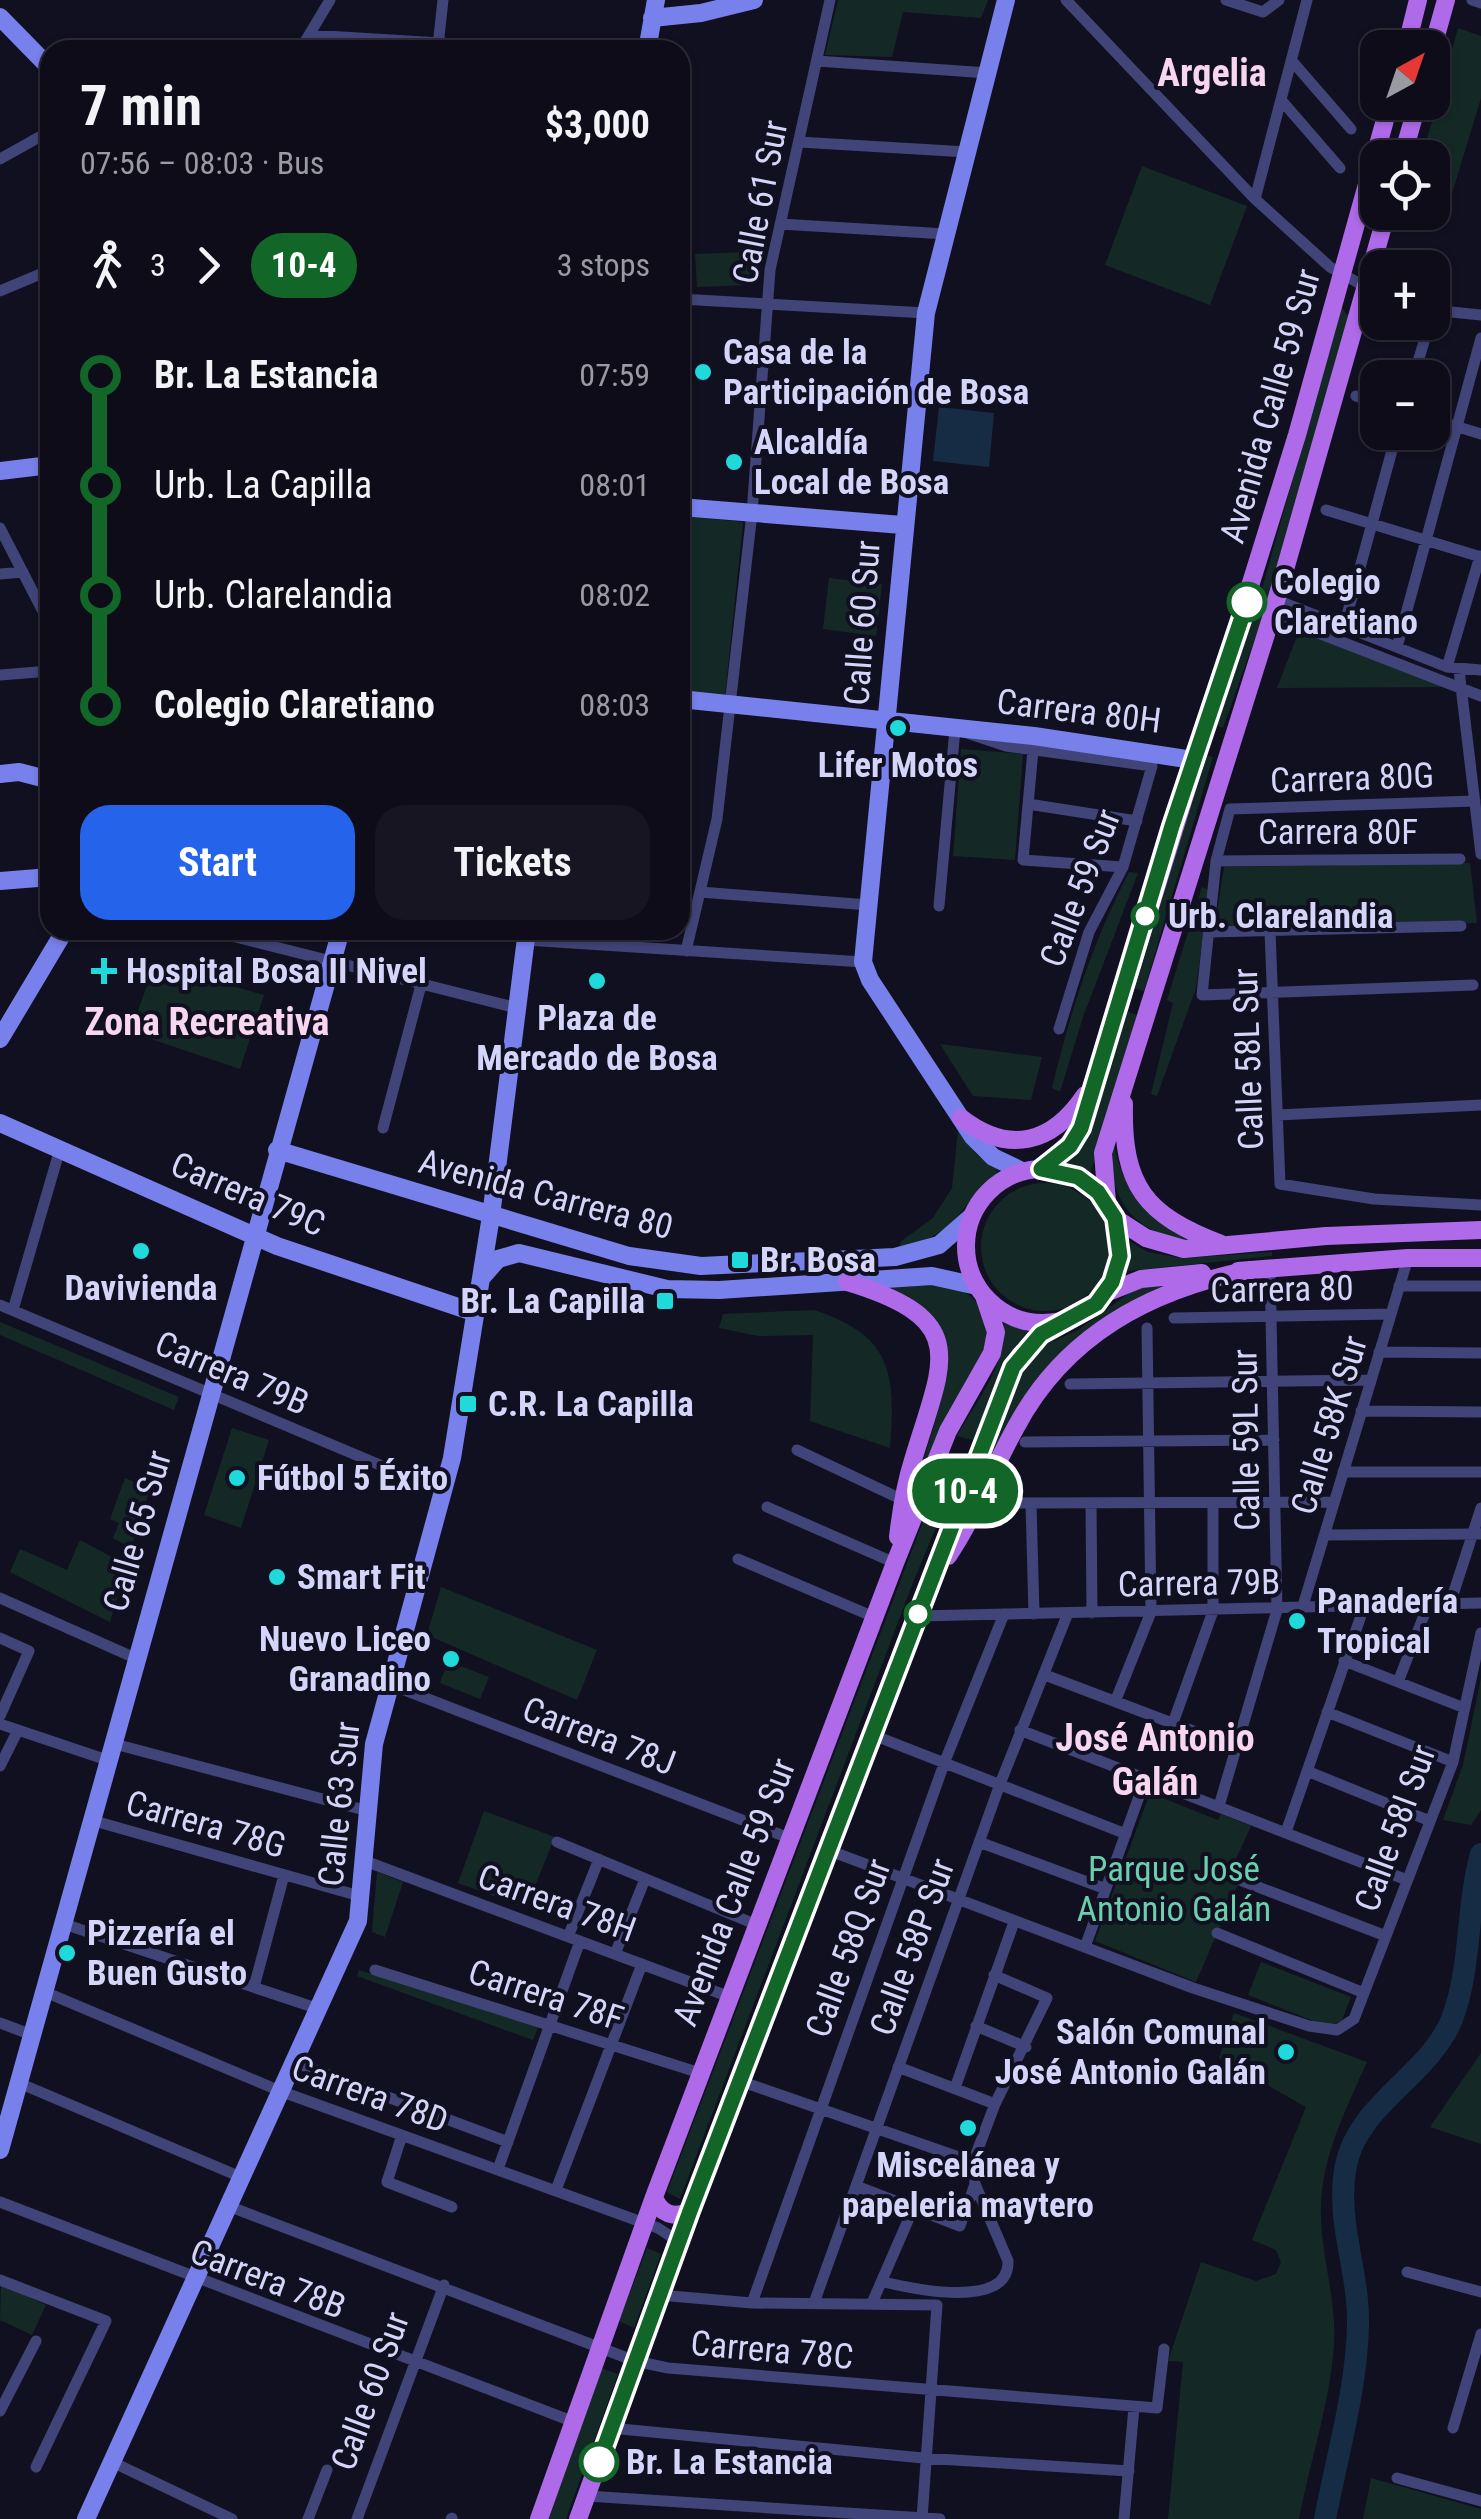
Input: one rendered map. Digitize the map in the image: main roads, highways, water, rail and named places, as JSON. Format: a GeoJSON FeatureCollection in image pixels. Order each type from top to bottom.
{"type":"FeatureCollection","features":[{"type":"Feature","properties":{"kind":"main road"},"geometry":{"type":"LineString","coordinates":[[649,40],[655,8],[701,13],[752,0]]}},
{"type":"Feature","properties":{"kind":"main road","name":"Calle 60 Sur"},"geometry":{"type":"LineString","coordinates":[[960,1118],[870,980],[863,962],[888,722],[902,525],[926,313],[1006,0]]}},
{"type":"Feature","properties":{"kind":"main road"},"geometry":{"type":"LineString","coordinates":[[1410,30],[1418,0]]}},
{"type":"Feature","properties":{"kind":"main road"},"geometry":{"type":"LineString","coordinates":[[1438,30],[1446,0]]}},
{"type":"Feature","properties":{"kind":"main road"},"geometry":{"type":"LineString","coordinates":[[0,17],[40,58]]}},
{"type":"Feature","properties":{"kind":"main road","name":"Avenida Calle 59 Sur"},"geometry":{"type":"LineString","coordinates":[[1032,1170],[1076,1137],[1097,1078],[1193,760],[1250,594],[1385,120]]}},
{"type":"Feature","properties":{"kind":"main road","name":"Avenida Calle 59 Sur"},"geometry":{"type":"LineString","coordinates":[[1111,1210],[1103,1154],[1360,328]]}},
{"type":"Feature","properties":{"kind":"main road"},"geometry":{"type":"LineString","coordinates":[[0,471],[40,466]]}},
{"type":"Feature","properties":{"kind":"main road"},"geometry":{"type":"LineString","coordinates":[[690,508],[902,525]]}},
{"type":"Feature","properties":{"kind":"main road","name":"Carrera 80H"},"geometry":{"type":"LineString","coordinates":[[690,700],[1062,740],[1193,760]]}},
{"type":"Feature","properties":{"kind":"main road"},"geometry":{"type":"LineString","coordinates":[[1036,750],[1062,740]]}},
{"type":"Feature","properties":{"kind":"main road"},"geometry":{"type":"LineString","coordinates":[[0,770],[40,777]]}},
{"type":"Feature","properties":{"kind":"main road"},"geometry":{"type":"LineString","coordinates":[[0,881],[40,877]]}},
{"type":"Feature","properties":{"kind":"main road"},"geometry":{"type":"LineString","coordinates":[[0,1038],[59,940]]}},
{"type":"Feature","properties":{"kind":"main road","name":"Calle 65 Sur"},"geometry":{"type":"LineString","coordinates":[[0,2150],[338,940]]}},
{"type":"Feature","properties":{"kind":"main road","name":"Calle 63 Sur"},"geometry":{"type":"LineString","coordinates":[[86,2519],[231,2207],[280,2090],[352,1942],[363,1898],[374,1744],[444,1492],[476,1313],[523,940]]}},
{"type":"Feature","properties":{"kind":"main road"},"geometry":{"type":"LineString","coordinates":[[960,1118],[998,1139],[1028,1142],[1060,1126],[1097,1078]]}},
{"type":"Feature","properties":{"kind":"main road"},"geometry":{"type":"LineString","coordinates":[[1125,1081],[1125,1150],[1136,1186],[1161,1215],[1226,1246]]}},
{"type":"Feature","properties":{"kind":"main road"},"geometry":{"type":"LineString","coordinates":[[960,1118],[993,1157],[1032,1170],[1078,1177],[1146,1238],[1174,1248],[1342,1235],[1481,1230]]}},
{"type":"Feature","properties":{"kind":"main road","name":"Carrera 79C"},"geometry":{"type":"LineString","coordinates":[[0,1123],[254,1235],[476,1313]]}},
{"type":"Feature","properties":{"kind":"main road","name":"Avenida Carrera 80"},"geometry":{"type":"LineString","coordinates":[[277,1150],[645,1260],[701,1266],[912,1254],[939,1245],[971,1217]]}},
{"type":"Feature","properties":{"kind":"main road"},"geometry":{"type":"LineString","coordinates":[[1032,1170],[992,1188],[971,1217],[966,1255],[980,1291],[1018,1320],[1056,1323],[1084,1312],[1106,1293],[1141,1279],[1408,1258],[1481,1258]]}},
{"type":"Feature","properties":{"kind":"main road"},"geometry":{"type":"LineString","coordinates":[[1106,1293],[1120,1256],[1111,1210]]}},
{"type":"Feature","properties":{"kind":"main road","name":"Avenida Carrera 80"},"geometry":{"type":"LineString","coordinates":[[481,1278],[498,1259],[519,1253],[667,1289],[932,1276],[980,1291]]}},
{"type":"Feature","properties":{"kind":"main road"},"geometry":{"type":"LineString","coordinates":[[929,1586],[982,1504],[1025,1411],[1082,1344],[1154,1298],[1207,1279],[1250,1270]]}},
{"type":"Feature","properties":{"kind":"main road"},"geometry":{"type":"LineString","coordinates":[[847,1282],[890,1296],[912,1309],[938,1346],[940,1381],[903,1500],[895,1563]]}},
{"type":"Feature","properties":{"kind":"main road","name":"Avenida Calle 59 Sur"},"geometry":{"type":"LineString","coordinates":[[539,2519],[644,2222],[874,1617],[948,1431],[992,1353],[996,1332],[980,1291]]}},
{"type":"Feature","properties":{"kind":"main road","name":"Avenida Calle 59 Sur"},"geometry":{"type":"LineString","coordinates":[[578,2519],[690,2211],[1013,1367],[1029,1344],[1056,1323]]}},
{"type":"Feature","properties":{"kind":"main road"},"geometry":{"type":"LineString","coordinates":[[654,2197],[664,2212],[673,2216],[690,2211]]}},
{"type":"Feature","properties":{"kind":"water"},"geometry":{"type":"Polygon","coordinates":[[[939,407],[994,413],[989,467],[933,461],[939,407]]]}},
{"type":"Feature","properties":{"kind":"waterway"},"geometry":{"type":"LineString","coordinates":[[1325,2519],[1357,2348],[1357,2304],[1343,2205],[1346,2165],[1364,2124],[1427,2057],[1452,2019],[1463,1978],[1481,1854]]}},
{"type":"Feature","properties":{"kind":"place","name":"Casa de la Participación de Bosa"},"geometry":{"type":"Point","coordinates":[703,372]}},
{"type":"Feature","properties":{"kind":"place","name":"Alcaldía Local de Bosa"},"geometry":{"type":"Point","coordinates":[734,462]}},
{"type":"Feature","properties":{"kind":"place","name":"Colegio Claretiano"},"geometry":{"type":"Point","coordinates":[1247,602]}},
{"type":"Feature","properties":{"kind":"place","name":"Lifer Motos"},"geometry":{"type":"Point","coordinates":[898,728]}},
{"type":"Feature","properties":{"kind":"place","name":"Urb. Clarelandia"},"geometry":{"type":"Point","coordinates":[1145,916]}},
{"type":"Feature","properties":{"kind":"place","name":"Hospital Bosa II Nivel"},"geometry":{"type":"Point","coordinates":[104,971]}},
{"type":"Feature","properties":{"kind":"place","name":"Plaza de Mercado de Bosa"},"geometry":{"type":"Point","coordinates":[597,981]}},
{"type":"Feature","properties":{"kind":"place","name":"Davivienda"},"geometry":{"type":"Point","coordinates":[141,1251]}},
{"type":"Feature","properties":{"kind":"place","name":"Br. Bosa"},"geometry":{"type":"Point","coordinates":[740,1260]}},
{"type":"Feature","properties":{"kind":"place","name":"Br. La Capilla"},"geometry":{"type":"Point","coordinates":[665,1301]}},
{"type":"Feature","properties":{"kind":"place","name":"C.R. La Capilla"},"geometry":{"type":"Point","coordinates":[468,1404]}},
{"type":"Feature","properties":{"kind":"place","name":"Fútbol 5 Éxito"},"geometry":{"type":"Point","coordinates":[237,1478]}},
{"type":"Feature","properties":{"kind":"place","name":"Smart Fit"},"geometry":{"type":"Point","coordinates":[277,1577]}},
{"type":"Feature","properties":{"kind":"place","name":"Panadería Tropical"},"geometry":{"type":"Point","coordinates":[1297,1621]}},
{"type":"Feature","properties":{"kind":"place","name":"Nuevo Liceo Granadino"},"geometry":{"type":"Point","coordinates":[451,1659]}},
{"type":"Feature","properties":{"kind":"place","name":"Pizzería el Buen Gusto"},"geometry":{"type":"Point","coordinates":[67,1953]}},
{"type":"Feature","properties":{"kind":"place","name":"Salón Comunal José Antonio Galán"},"geometry":{"type":"Point","coordinates":[1286,2052]}},
{"type":"Feature","properties":{"kind":"place","name":"Miscelánea y papeleria maytero"},"geometry":{"type":"Point","coordinates":[968,2128]}},
{"type":"Feature","properties":{"kind":"place","name":"Br. La Estancia"},"geometry":{"type":"Point","coordinates":[599,2462]}},
{"type":"Feature","properties":{"kind":"district","name":"Argelia"},"geometry":{"type":"Point","coordinates":[1212,73]}},
{"type":"Feature","properties":{"kind":"district","name":"Zona Recreativa"},"geometry":{"type":"Point","coordinates":[207,1022]}},
{"type":"Feature","properties":{"kind":"district","name":"José Antonio Galán"},"geometry":{"type":"Point","coordinates":[1155,1760]}},
{"type":"Feature","properties":{"kind":"park label","name":"Parque José Antonio Galán"},"geometry":{"type":"Point","coordinates":[1174,1889]}}]}
